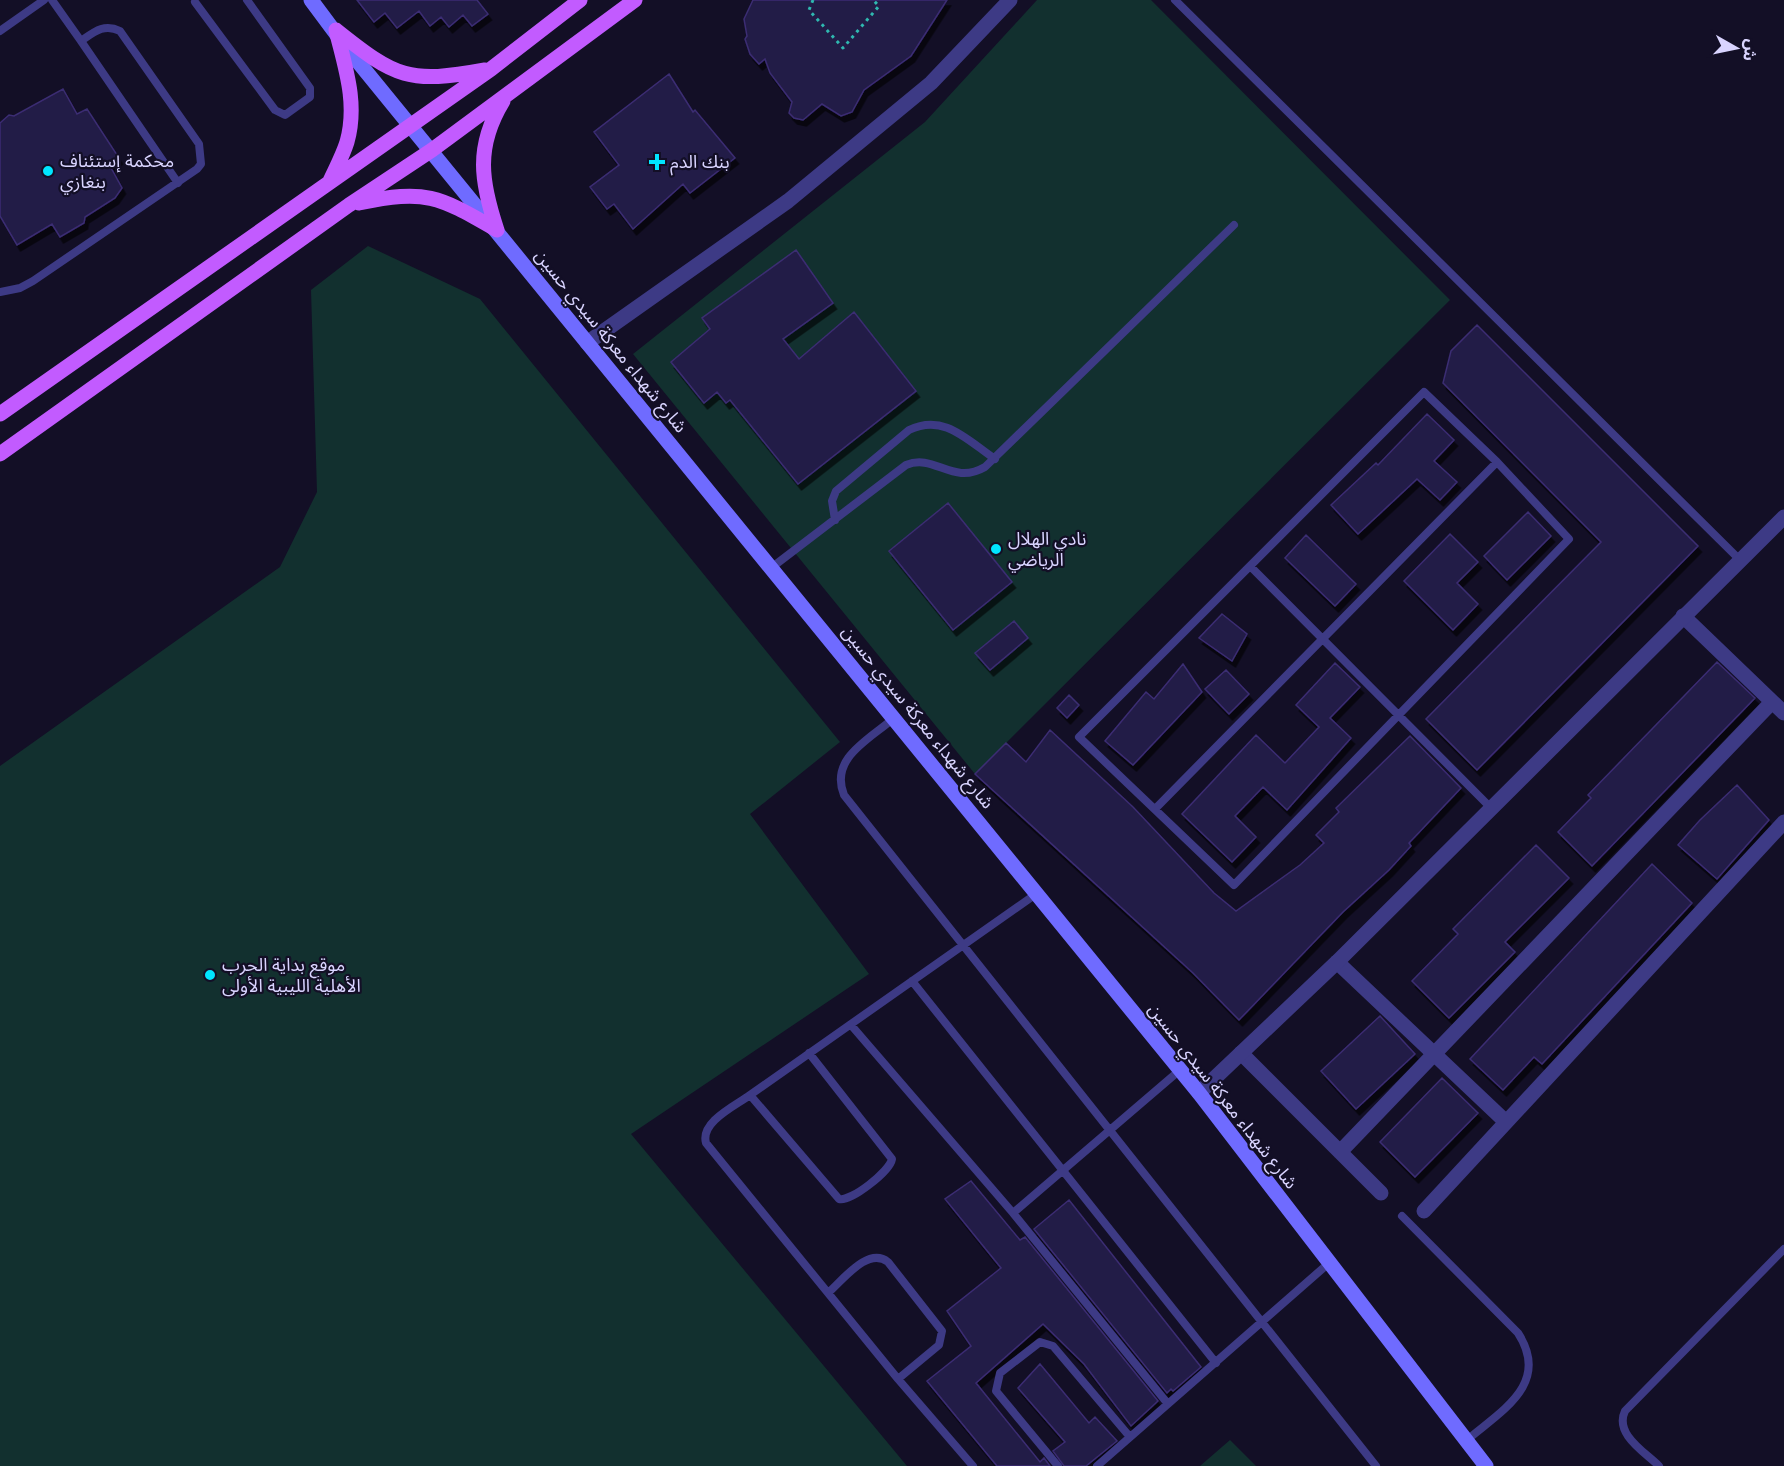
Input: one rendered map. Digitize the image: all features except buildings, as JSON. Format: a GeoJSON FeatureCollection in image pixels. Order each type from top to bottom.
{"type":"FeatureCollection","features":[{"type":"Feature","properties":{"kind":"main road","name":"شارع شهداء معركة سيدي حسين"},"geometry":{"type":"LineString","coordinates":[[311,0],[336,30],[346,47],[411,123],[586,343],[1199,1093],[1486,1466]]}},
{"type":"Feature","properties":{"kind":"main road"},"geometry":{"type":"LineString","coordinates":[[0,414],[411,123],[491,69],[580,0]]}},
{"type":"Feature","properties":{"kind":"main road"},"geometry":{"type":"LineString","coordinates":[[0,454],[349,205],[432,150],[635,0]]}},
{"type":"Feature","properties":{"kind":"main road"},"geometry":{"type":"LineString","coordinates":[[336,30],[378,64],[397,72],[441,78],[491,69]]}},
{"type":"Feature","properties":{"kind":"main road"},"geometry":{"type":"LineString","coordinates":[[330,181],[347,142],[352,116],[347,70],[336,30]]}},
{"type":"Feature","properties":{"kind":"main road"},"geometry":{"type":"LineString","coordinates":[[497,230],[485,193],[482,167],[492,119],[508,93]]}},
{"type":"Feature","properties":{"kind":"main road"},"geometry":{"type":"LineString","coordinates":[[349,205],[387,197],[423,195],[454,205],[497,230]]}},
{"type":"Feature","properties":{"kind":"street"},"geometry":{"type":"LineString","coordinates":[[586,343],[788,201],[930,83],[1010,0]]}},
{"type":"Feature","properties":{"kind":"street"},"geometry":{"type":"LineString","coordinates":[[1199,1093],[1337,962],[1739,559],[1784,517]]}},
{"type":"Feature","properties":{"kind":"street"},"geometry":{"type":"LineString","coordinates":[[1683,616],[1784,713]]}},
{"type":"Feature","properties":{"kind":"street"},"geometry":{"type":"LineString","coordinates":[[1340,1152],[1773,702]]}},
{"type":"Feature","properties":{"kind":"street"},"geometry":{"type":"LineString","coordinates":[[1424,1210],[1784,822]]}},
{"type":"Feature","properties":{"kind":"street"},"geometry":{"type":"LineString","coordinates":[[1337,962],[1506,1122]]}},
{"type":"Feature","properties":{"kind":"street"},"geometry":{"type":"LineString","coordinates":[[1241,1053],[1381,1193]]}},
{"type":"Feature","properties":{"kind":"lane"},"geometry":{"type":"LineString","coordinates":[[0,31],[44,0]]}},
{"type":"Feature","properties":{"kind":"lane"},"geometry":{"type":"LineString","coordinates":[[52,0],[178,183]]}},
{"type":"Feature","properties":{"kind":"lane"},"geometry":{"type":"LineString","coordinates":[[196,1],[275,110],[285,115],[310,97],[310,88],[247,0]]}},
{"type":"Feature","properties":{"kind":"lane"},"geometry":{"type":"LineString","coordinates":[[1175,0],[1739,559]]}},
{"type":"Feature","properties":{"kind":"lane"},"geometry":{"type":"LineString","coordinates":[[0,291],[20,288],[33,281],[178,183],[201,164],[199,144],[120,30],[111,26],[99,29],[81,41]]}},
{"type":"Feature","properties":{"kind":"lane"},"geometry":{"type":"LineString","coordinates":[[771,568],[897,471],[914,462],[961,475],[977,471],[995,459],[1234,225]]}},
{"type":"Feature","properties":{"kind":"lane"},"geometry":{"type":"LineString","coordinates":[[1424,392],[1497,462],[1569,539],[1234,885],[1079,737],[1424,392]]}},
{"type":"Feature","properties":{"kind":"lane"},"geometry":{"type":"LineString","coordinates":[[835,520],[832,501],[836,490],[909,430],[921,424],[933,422],[945,426],[995,459]]}},
{"type":"Feature","properties":{"kind":"lane"},"geometry":{"type":"LineString","coordinates":[[1155,809],[1497,462]]}},
{"type":"Feature","properties":{"kind":"lane"},"geometry":{"type":"LineString","coordinates":[[1250,566],[1492,809]]}},
{"type":"Feature","properties":{"kind":"lane"},"geometry":{"type":"LineString","coordinates":[[894,718],[846,757],[839,774],[840,786],[844,795],[1376,1466]]}},
{"type":"Feature","properties":{"kind":"lane"},"geometry":{"type":"LineString","coordinates":[[973,1466],[898,1379],[706,1143],[704,1135],[708,1125],[1036,894]]}},
{"type":"Feature","properties":{"kind":"lane"},"geometry":{"type":"LineString","coordinates":[[912,981],[1216,1363]]}},
{"type":"Feature","properties":{"kind":"lane"},"geometry":{"type":"LineString","coordinates":[[851,1025],[1013,1213],[1168,1404]]}},
{"type":"Feature","properties":{"kind":"lane"},"geometry":{"type":"LineString","coordinates":[[750,1095],[839,1199],[850,1198],[889,1168],[892,1159],[809,1053]]}},
{"type":"Feature","properties":{"kind":"lane"},"geometry":{"type":"LineString","coordinates":[[1013,1213],[1180,1070]]}},
{"type":"Feature","properties":{"kind":"lane"},"geometry":{"type":"LineString","coordinates":[[1402,1216],[1518,1333],[1528,1353],[1529,1374],[1520,1394],[1467,1440]]}},
{"type":"Feature","properties":{"kind":"lane"},"geometry":{"type":"LineString","coordinates":[[1659,1466],[1624,1432],[1622,1421],[1625,1411],[1784,1249]]}},
{"type":"Feature","properties":{"kind":"lane"},"geometry":{"type":"LineString","coordinates":[[828,1293],[870,1258],[885,1259],[940,1325],[943,1336],[939,1345],[898,1379]]}},
{"type":"Feature","properties":{"kind":"lane"},"geometry":{"type":"LineString","coordinates":[[1097,1466],[1329,1263]]}},
{"type":"Feature","properties":{"kind":"lane"},"geometry":{"type":"LineString","coordinates":[[1058,1466],[996,1391],[1000,1373],[1040,1342],[1053,1346],[1130,1437]]}},
{"type":"Feature","properties":{"kind":"path"},"geometry":{"type":"LineString","coordinates":[[813,0],[808,10],[843,48],[879,6],[873,0]]}},
{"type":"Feature","properties":{"kind":"green space","name":"نادي الهلال الرياضي"},"geometry":{"type":"Polygon","coordinates":[[[1037,0],[1151,0],[1450,300],[975,774],[633,354],[925,122],[1037,0]]]}},
{"type":"Feature","properties":{"kind":"green space"},"geometry":{"type":"Polygon","coordinates":[[[368,246],[480,299],[840,742],[750,814],[869,974],[631,1134],[907,1466],[0,1466],[0,766],[280,567],[317,492],[311,290],[368,246]]]}},
{"type":"Feature","properties":{"kind":"green space"},"geometry":{"type":"Polygon","coordinates":[[[1230,1440],[1256,1466],[1200,1466],[1230,1440]]]}},
{"type":"Feature","properties":{"kind":"place","name":"بنك الدم"},"geometry":{"type":"Point","coordinates":[657,162]}},
{"type":"Feature","properties":{"kind":"place","name":"محكمة إستئناف بنغازي"},"geometry":{"type":"Point","coordinates":[48,171]}},
{"type":"Feature","properties":{"kind":"place","name":"نادي الهلال الرياضي"},"geometry":{"type":"Point","coordinates":[996,549]}},
{"type":"Feature","properties":{"kind":"place","name":"موقع بداية الحرب الأهلية الليبية الأولى"},"geometry":{"type":"Point","coordinates":[210,975]}}]}
